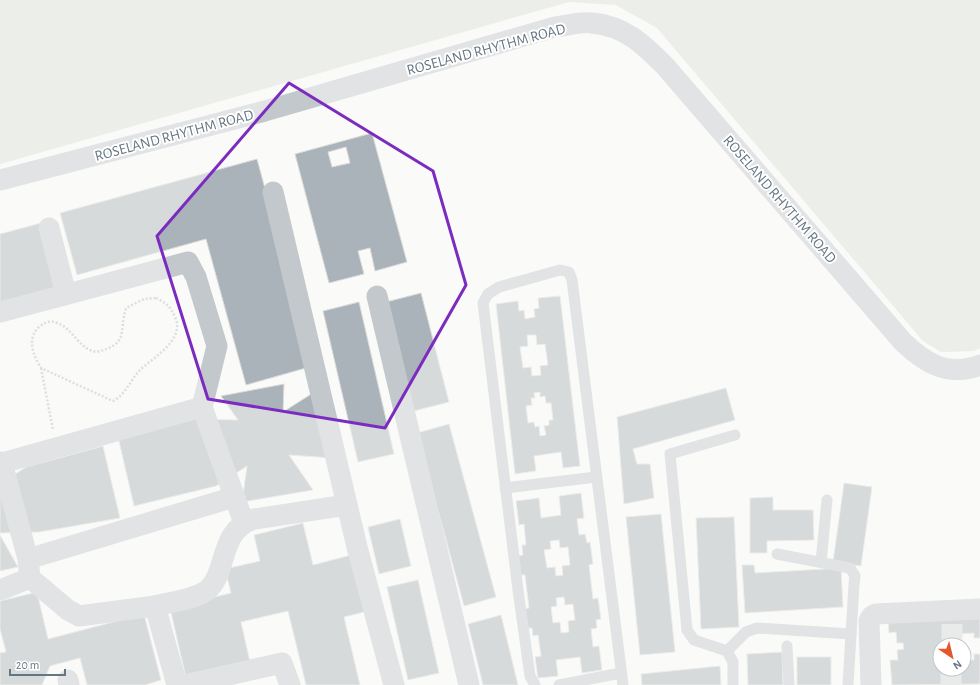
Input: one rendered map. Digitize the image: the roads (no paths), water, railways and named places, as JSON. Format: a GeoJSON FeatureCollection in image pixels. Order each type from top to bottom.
{"type":"FeatureCollection","features":[{"type":"Feature","properties":{"kind":"street","name":"ROSELAND RHYTHM ROAD"},"geometry":{"type":"LineString","coordinates":[[0,180],[265,111],[555,27],[591,22],[615,27],[640,41],[665,66],[903,342],[918,357],[944,370],[972,368],[980,365]]}},
{"type":"Feature","properties":{"kind":"street"},"geometry":{"type":"LineString","coordinates":[[273,192],[347,505],[394,685]]}},
{"type":"Feature","properties":{"kind":"street"},"geometry":{"type":"LineString","coordinates":[[49,228],[66,294]]}},
{"type":"Feature","properties":{"kind":"street"},"geometry":{"type":"LineString","coordinates":[[0,312],[188,262],[196,277],[217,346],[202,407],[244,523]]}},
{"type":"Feature","properties":{"kind":"street"},"geometry":{"type":"LineString","coordinates":[[377,296],[469,685]]}},
{"type":"Feature","properties":{"kind":"street"},"geometry":{"type":"LineString","coordinates":[[202,407],[1,463],[29,569],[68,610],[79,616],[155,606],[206,591],[213,583],[236,530],[244,523],[347,505]]}},
{"type":"Feature","properties":{"kind":"street"},"geometry":{"type":"LineString","coordinates":[[0,590],[29,569],[234,497]]}},
{"type":"Feature","properties":{"kind":"street"},"geometry":{"type":"LineString","coordinates":[[155,606],[177,685]]}},
{"type":"Feature","properties":{"kind":"street"},"geometry":{"type":"LineString","coordinates":[[871,685],[869,621],[872,616],[876,614],[952,613],[980,609]]}},
{"type":"Feature","properties":{"kind":"street"},"geometry":{"type":"LineString","coordinates":[[184,685],[282,663],[290,685]]}},
{"type":"Feature","properties":{"kind":"lane"},"geometry":{"type":"LineString","coordinates":[[535,685],[530,676],[505,488],[484,303],[488,294],[499,287],[560,270],[569,272],[572,280],[623,685]]}},
{"type":"Feature","properties":{"kind":"lane"},"geometry":{"type":"LineString","coordinates":[[733,685],[733,662],[727,650],[694,640],[687,630],[670,454],[735,435]]}},
{"type":"Feature","properties":{"kind":"lane"},"geometry":{"type":"LineString","coordinates":[[505,488],[596,477]]}},
{"type":"Feature","properties":{"kind":"lane"},"geometry":{"type":"LineString","coordinates":[[821,562],[827,500]]}},
{"type":"Feature","properties":{"kind":"lane"},"geometry":{"type":"LineString","coordinates":[[777,554],[850,568],[853,571],[855,576],[848,685]]}},
{"type":"Feature","properties":{"kind":"lane"},"geometry":{"type":"LineString","coordinates":[[727,650],[746,632],[757,628],[851,634]]}},
{"type":"Feature","properties":{"kind":"lane"},"geometry":{"type":"LineString","coordinates":[[787,646],[789,685]]}},
{"type":"Feature","properties":{"kind":"lane"},"geometry":{"type":"LineString","coordinates":[[559,685],[621,673]]}},
{"type":"Feature","properties":{"kind":"tunnel"},"geometry":{"type":"LineString","coordinates":[[952,615],[952,637]]}},
{"type":"Feature","properties":{"kind":"tunnel"},"geometry":{"type":"LineString","coordinates":[[951,677],[951,685]]}}]}
